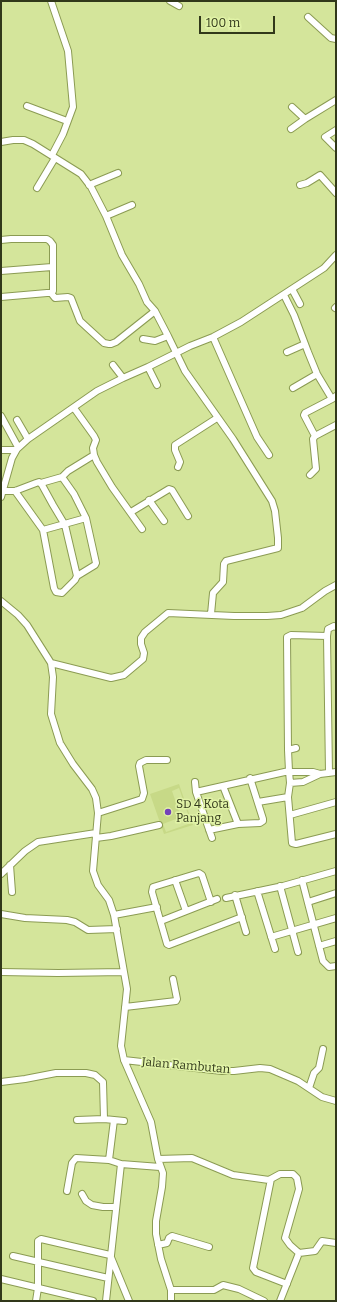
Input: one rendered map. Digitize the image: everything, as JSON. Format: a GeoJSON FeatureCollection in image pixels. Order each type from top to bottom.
{"type":"FeatureCollection","features":[{"type":"Feature","properties":{"kind":"street"},"geometry":{"type":"LineString","coordinates":[[37,188],[63,134],[73,107],[68,51],[51,1]]}},
{"type":"Feature","properties":{"kind":"street"},"geometry":{"type":"LineString","coordinates":[[170,1],[179,6]]}},
{"type":"Feature","properties":{"kind":"street"},"geometry":{"type":"LineString","coordinates":[[308,17],[331,38],[336,38]]}},
{"type":"Feature","properties":{"kind":"street"},"geometry":{"type":"LineString","coordinates":[[291,129],[336,100]]}},
{"type":"Feature","properties":{"kind":"street"},"geometry":{"type":"LineString","coordinates":[[27,106],[67,121]]}},
{"type":"Feature","properties":{"kind":"street"},"geometry":{"type":"LineString","coordinates":[[292,107],[305,119]]}},
{"type":"Feature","properties":{"kind":"street"},"geometry":{"type":"LineString","coordinates":[[336,130],[325,137],[336,148]]}},
{"type":"Feature","properties":{"kind":"street"},"geometry":{"type":"LineString","coordinates":[[1,142],[24,140],[81,174],[89,184],[106,216],[122,256],[139,284],[147,302],[155,311],[185,371],[233,439],[272,500],[279,547],[226,561],[224,564],[223,582],[213,593],[211,614]]}},
{"type":"Feature","properties":{"kind":"street"},"geometry":{"type":"LineString","coordinates":[[89,184],[118,173]]}},
{"type":"Feature","properties":{"kind":"street"},"geometry":{"type":"LineString","coordinates":[[300,185],[307,183],[320,175],[336,193]]}},
{"type":"Feature","properties":{"kind":"street"},"geometry":{"type":"LineString","coordinates":[[106,216],[132,205]]}},
{"type":"Feature","properties":{"kind":"street"},"geometry":{"type":"LineString","coordinates":[[1,240],[47,239],[50,241],[53,245],[53,291],[51,293]]}},
{"type":"Feature","properties":{"kind":"street"},"geometry":{"type":"LineString","coordinates":[[94,455],[68,471],[62,477],[36,483],[2,494],[12,458],[17,449],[28,439],[97,391],[190,346],[213,337],[246,319],[324,268],[336,255]]}},
{"type":"Feature","properties":{"kind":"street"},"geometry":{"type":"LineString","coordinates":[[1,270],[52,267]]}},
{"type":"Feature","properties":{"kind":"street"},"geometry":{"type":"LineString","coordinates":[[292,289],[300,304]]}},
{"type":"Feature","properties":{"kind":"street"},"geometry":{"type":"LineString","coordinates":[[51,293],[55,298],[71,298],[80,321],[104,343],[109,344],[116,342],[155,311]]}},
{"type":"Feature","properties":{"kind":"street"},"geometry":{"type":"LineString","coordinates":[[1,297],[51,293]]}},
{"type":"Feature","properties":{"kind":"street"},"geometry":{"type":"LineString","coordinates":[[284,295],[294,314],[317,374],[334,397],[305,413],[304,415],[314,436],[313,443],[316,469],[310,475]]}},
{"type":"Feature","properties":{"kind":"street"},"geometry":{"type":"LineString","coordinates":[[144,339],[155,341],[168,336]]}},
{"type":"Feature","properties":{"kind":"street"},"geometry":{"type":"LineString","coordinates":[[213,337],[257,437],[269,455]]}},
{"type":"Feature","properties":{"kind":"street"},"geometry":{"type":"LineString","coordinates":[[287,352],[305,344]]}},
{"type":"Feature","properties":{"kind":"street"},"geometry":{"type":"LineString","coordinates":[[113,365],[122,378]]}},
{"type":"Feature","properties":{"kind":"street"},"geometry":{"type":"LineString","coordinates":[[148,367],[157,385]]}},
{"type":"Feature","properties":{"kind":"street"},"geometry":{"type":"LineString","coordinates":[[293,388],[317,374]]}},
{"type":"Feature","properties":{"kind":"street"},"geometry":{"type":"LineString","coordinates":[[74,408],[96,440],[93,448],[94,455],[112,487],[142,529]]}},
{"type":"Feature","properties":{"kind":"street"},"geometry":{"type":"LineString","coordinates":[[1,416],[17,449]]}},
{"type":"Feature","properties":{"kind":"street"},"geometry":{"type":"LineString","coordinates":[[178,467],[180,462],[175,450],[175,445],[218,418]]}},
{"type":"Feature","properties":{"kind":"street"},"geometry":{"type":"LineString","coordinates":[[17,420],[28,439]]}},
{"type":"Feature","properties":{"kind":"street"},"geometry":{"type":"LineString","coordinates":[[314,436],[336,426]]}},
{"type":"Feature","properties":{"kind":"street"},"geometry":{"type":"LineString","coordinates":[[1,450],[17,449]]}},
{"type":"Feature","properties":{"kind":"street"},"geometry":{"type":"LineString","coordinates":[[15,491],[42,530],[54,588],[56,592],[62,593],[77,576],[96,563],[86,518],[74,494],[62,477]]}},
{"type":"Feature","properties":{"kind":"street"},"geometry":{"type":"LineString","coordinates":[[41,483],[65,525],[77,576]]}},
{"type":"Feature","properties":{"kind":"street"},"geometry":{"type":"LineString","coordinates":[[131,512],[166,490],[171,489],[188,516]]}},
{"type":"Feature","properties":{"kind":"street"},"geometry":{"type":"LineString","coordinates":[[149,500],[164,521]]}},
{"type":"Feature","properties":{"kind":"street"},"geometry":{"type":"LineString","coordinates":[[42,530],[65,525],[86,518]]}},
{"type":"Feature","properties":{"kind":"street"},"geometry":{"type":"LineString","coordinates":[[52,664],[111,678],[124,675],[143,659],[144,653],[141,644],[145,632],[168,613],[267,616],[281,615],[302,608],[325,591],[336,586]]}},
{"type":"Feature","properties":{"kind":"street"},"geometry":{"type":"LineString","coordinates":[[1,601],[28,625],[52,664],[51,714],[54,724],[64,752],[92,789],[96,798],[98,813],[93,864],[98,885],[109,900],[114,915],[124,972],[126,989],[121,1040],[124,1060],[151,1122],[163,1179],[156,1221],[156,1234],[161,1259],[171,1290],[171,1301]]}},
{"type":"Feature","properties":{"kind":"street"},"geometry":{"type":"LineString","coordinates":[[329,773],[326,636],[328,629],[334,626],[336,627]]}},
{"type":"Feature","properties":{"kind":"street"},"geometry":{"type":"LineString","coordinates":[[326,636],[290,635],[287,637],[288,750],[290,783],[288,797],[292,842],[294,844],[336,834]]}},
{"type":"Feature","properties":{"kind":"street"},"geometry":{"type":"LineString","coordinates":[[288,750],[296,748]]}},
{"type":"Feature","properties":{"kind":"street"},"geometry":{"type":"LineString","coordinates":[[98,813],[142,799],[144,793],[139,766],[140,763],[146,760],[167,760]]}},
{"type":"Feature","properties":{"kind":"street"},"geometry":{"type":"LineString","coordinates":[[196,792],[224,786],[250,778],[289,772],[313,772],[320,774]]}},
{"type":"Feature","properties":{"kind":"street"},"geometry":{"type":"LineString","coordinates":[[290,783],[303,782],[320,774],[336,772]]}},
{"type":"Feature","properties":{"kind":"street"},"geometry":{"type":"LineString","coordinates":[[209,830],[238,824],[261,823],[263,819],[250,778]]}},
{"type":"Feature","properties":{"kind":"street"},"geometry":{"type":"LineString","coordinates":[[195,782],[196,792],[212,838]]}},
{"type":"Feature","properties":{"kind":"street"},"geometry":{"type":"LineString","coordinates":[[224,786],[238,824]]}},
{"type":"Feature","properties":{"kind":"street"},"geometry":{"type":"LineString","coordinates":[[258,802],[288,797]]}},
{"type":"Feature","properties":{"kind":"street"},"geometry":{"type":"LineString","coordinates":[[290,815],[336,802]]}},
{"type":"Feature","properties":{"kind":"street"},"geometry":{"type":"LineString","coordinates":[[1,874],[25,851],[38,842],[96,835],[111,836],[159,825]]}},
{"type":"Feature","properties":{"kind":"street"},"geometry":{"type":"LineString","coordinates":[[10,865],[12,892]]}},
{"type":"Feature","properties":{"kind":"street"},"geometry":{"type":"LineString","coordinates":[[226,898],[280,886],[336,871]]}},
{"type":"Feature","properties":{"kind":"street"},"geometry":{"type":"LineString","coordinates":[[211,902],[201,873],[152,887],[152,892],[167,944],[242,917]]}},
{"type":"Feature","properties":{"kind":"street"},"geometry":{"type":"LineString","coordinates":[[175,880],[186,911]]}},
{"type":"Feature","properties":{"kind":"street"},"geometry":{"type":"LineString","coordinates":[[302,880],[323,961],[327,966],[336,966]]}},
{"type":"Feature","properties":{"kind":"street"},"geometry":{"type":"LineString","coordinates":[[280,886],[298,952]]}},
{"type":"Feature","properties":{"kind":"street"},"geometry":{"type":"LineString","coordinates":[[257,891],[275,949]]}},
{"type":"Feature","properties":{"kind":"street"},"geometry":{"type":"LineString","coordinates":[[308,902],[336,893]]}},
{"type":"Feature","properties":{"kind":"street"},"geometry":{"type":"LineString","coordinates":[[235,895],[246,932]]}},
{"type":"Feature","properties":{"kind":"street"},"geometry":{"type":"LineString","coordinates":[[161,921],[217,899]]}},
{"type":"Feature","properties":{"kind":"street"},"geometry":{"type":"LineString","coordinates":[[114,915],[156,907]]}},
{"type":"Feature","properties":{"kind":"street"},"geometry":{"type":"LineString","coordinates":[[1,914],[24,918],[67,920],[75,922],[88,930],[117,929]]}},
{"type":"Feature","properties":{"kind":"street"},"geometry":{"type":"LineString","coordinates":[[271,937],[336,918]]}},
{"type":"Feature","properties":{"kind":"street"},"geometry":{"type":"LineString","coordinates":[[319,946],[336,941]]}},
{"type":"Feature","properties":{"kind":"street"},"geometry":{"type":"LineString","coordinates":[[1,972],[124,972]]}},
{"type":"Feature","properties":{"kind":"street"},"geometry":{"type":"LineString","coordinates":[[125,1007],[176,1001],[177,999],[173,979]]}},
{"type":"Feature","properties":{"kind":"street"},"geometry":{"type":"LineString","coordinates":[[309,1088],[314,1073],[319,1068],[323,1049]]}},
{"type":"Feature","properties":{"kind":"street","name":"Jalan Rambutan"},"geometry":{"type":"LineString","coordinates":[[124,1060],[222,1071],[260,1068],[270,1069],[298,1081],[322,1098],[336,1101]]}},
{"type":"Feature","properties":{"kind":"street"},"geometry":{"type":"LineString","coordinates":[[1,1082],[56,1073],[86,1073],[95,1075],[103,1082],[104,1119]]}},
{"type":"Feature","properties":{"kind":"street"},"geometry":{"type":"LineString","coordinates":[[77,1120],[104,1119],[124,1121]]}},
{"type":"Feature","properties":{"kind":"street"},"geometry":{"type":"LineString","coordinates":[[109,1160],[114,1120]]}},
{"type":"Feature","properties":{"kind":"street"},"geometry":{"type":"LineString","coordinates":[[67,1191],[73,1160],[79,1157],[109,1160],[121,1164],[160,1167]]}},
{"type":"Feature","properties":{"kind":"street"},"geometry":{"type":"LineString","coordinates":[[158,1159],[192,1158],[233,1175],[269,1180],[280,1174],[293,1174],[297,1178],[299,1189],[285,1238],[299,1253],[315,1252],[322,1241],[336,1244]]}},
{"type":"Feature","properties":{"kind":"street"},"geometry":{"type":"LineString","coordinates":[[106,1301],[121,1164]]}},
{"type":"Feature","properties":{"kind":"street"},"geometry":{"type":"LineString","coordinates":[[271,1179],[253,1268],[256,1272],[287,1284]]}},
{"type":"Feature","properties":{"kind":"street"},"geometry":{"type":"LineString","coordinates":[[82,1194],[86,1201],[92,1205],[116,1207]]}},
{"type":"Feature","properties":{"kind":"street"},"geometry":{"type":"LineString","coordinates":[[158,1245],[167,1244],[169,1238],[172,1236],[208,1247]]}},
{"type":"Feature","properties":{"kind":"street"},"geometry":{"type":"LineString","coordinates":[[36,1301],[38,1288],[38,1241],[41,1239],[110,1255]]}},
{"type":"Feature","properties":{"kind":"street"},"geometry":{"type":"LineString","coordinates":[[280,1301],[299,1253]]}},
{"type":"Feature","properties":{"kind":"street"},"geometry":{"type":"LineString","coordinates":[[110,1255],[129,1301]]}},
{"type":"Feature","properties":{"kind":"street"},"geometry":{"type":"LineString","coordinates":[[13,1256],[108,1278]]}},
{"type":"Feature","properties":{"kind":"street"},"geometry":{"type":"LineString","coordinates":[[1,1279],[93,1301]]}},
{"type":"Feature","properties":{"kind":"street"},"geometry":{"type":"LineString","coordinates":[[171,1290],[214,1290],[224,1285],[239,1289],[264,1301]]}},
{"type":"Feature","properties":{"kind":"shaded area","name":"SD 4 Kota Panjang"},"geometry":{"type":"Polygon","coordinates":[[[179,784],[193,825],[164,834],[150,794],[179,784]],[[179,788],[172,791],[181,817],[163,824],[166,832],[191,823],[179,788]]]}},
{"type":"Feature","properties":{"kind":"place","name":"SD 4 Kota Panjang"},"geometry":{"type":"Point","coordinates":[168,812]}}]}
